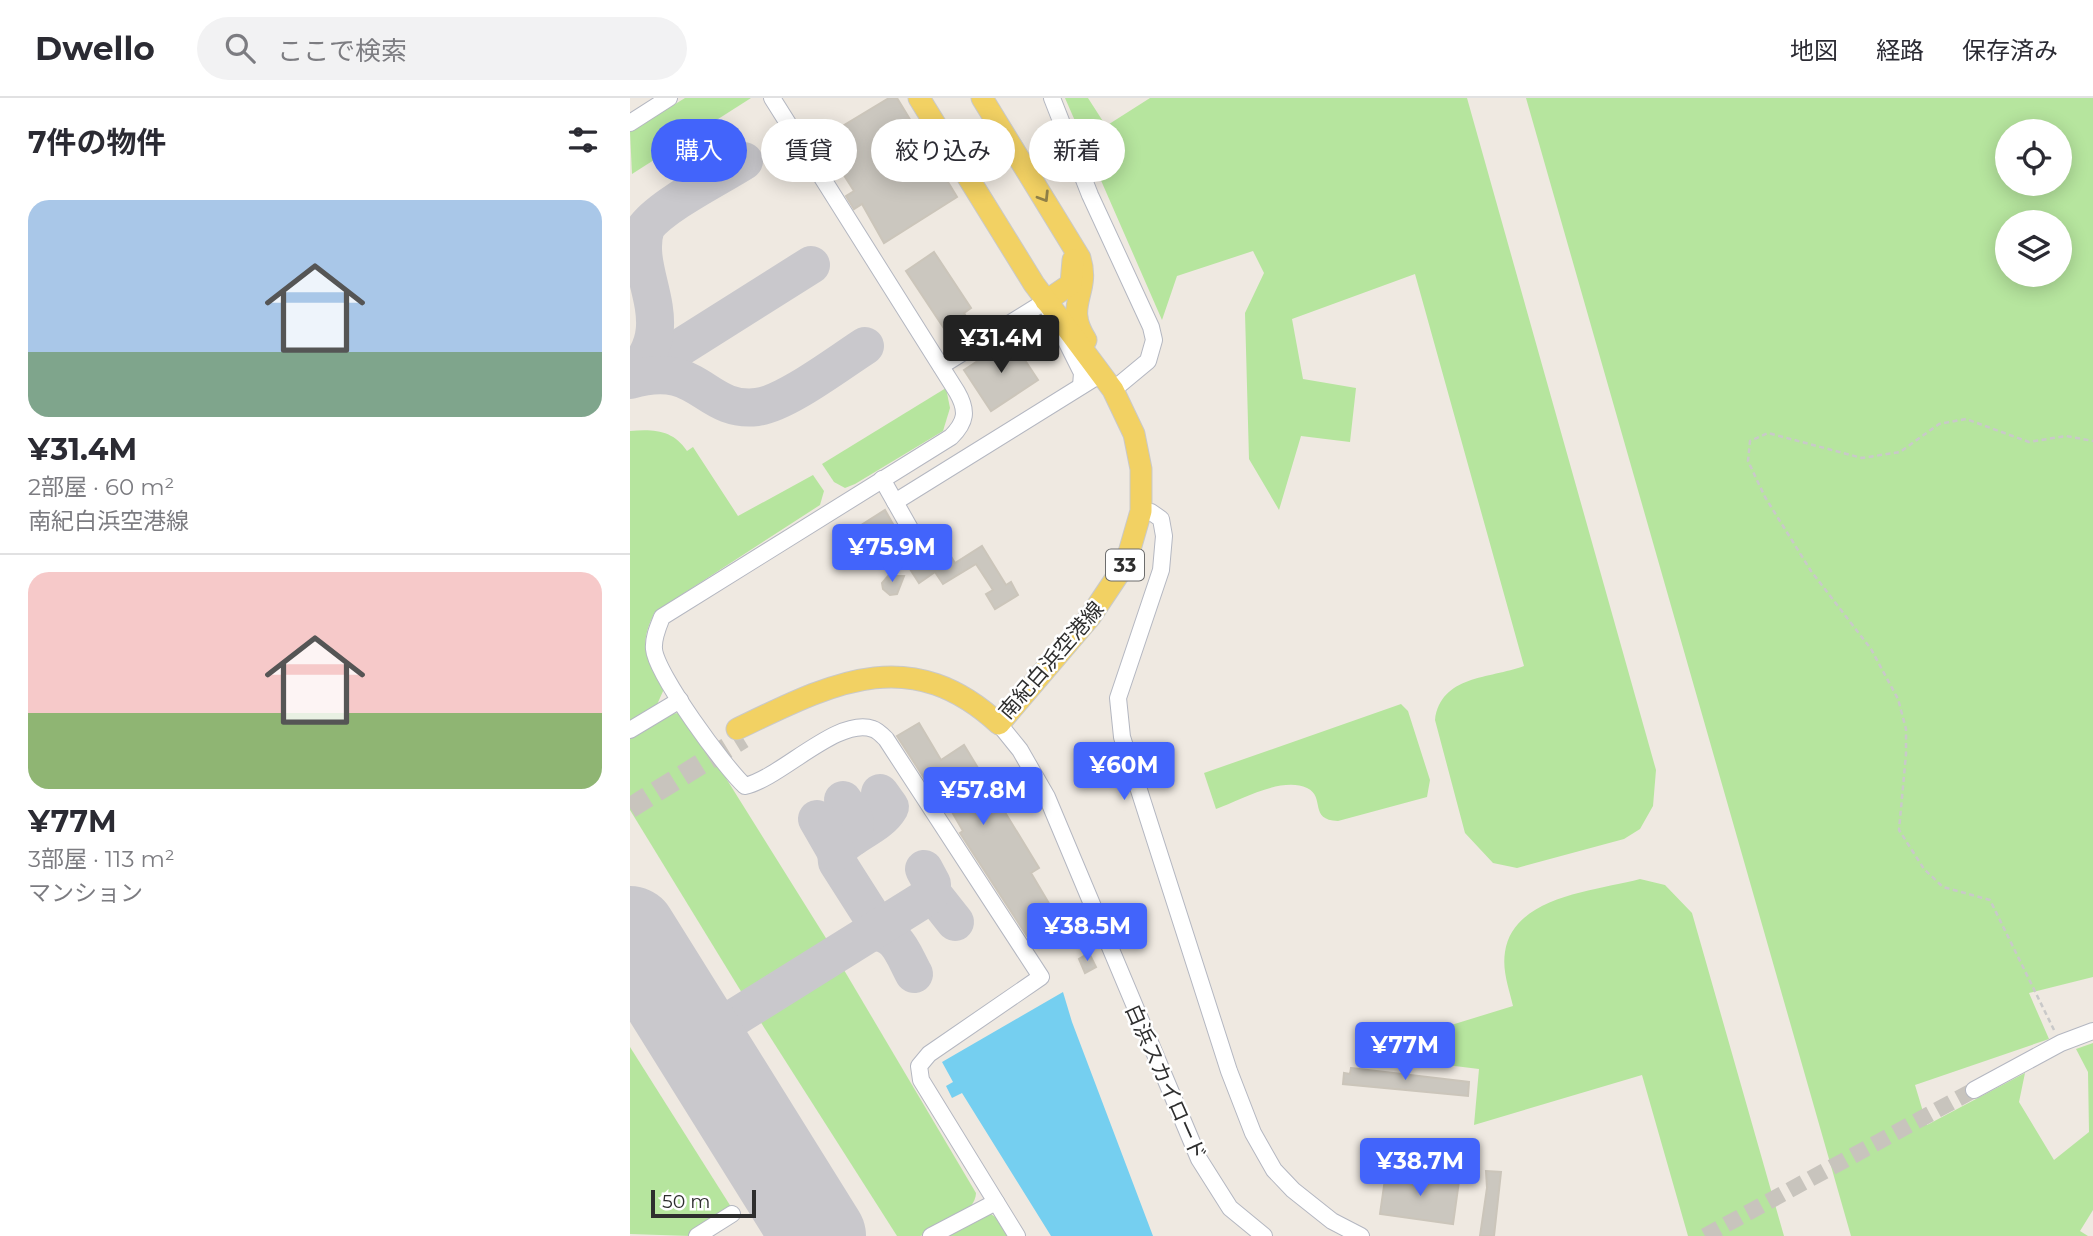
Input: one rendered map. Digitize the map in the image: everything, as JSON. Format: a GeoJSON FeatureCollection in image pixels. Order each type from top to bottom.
{"type":"FeatureCollection","features":[{"type":"Feature","properties":{"kind":"main road","name":"南紀白浜空港線"},"geometry":{"type":"LineString","coordinates":[[919,98],[932,119]]}},
{"type":"Feature","properties":{"kind":"main road","name":"南紀白浜空港線"},"geometry":{"type":"LineString","coordinates":[[982,98],[995,119]]}},
{"type":"Feature","properties":{"kind":"main road","name":"南紀白浜空港線"},"geometry":{"type":"LineString","coordinates":[[740,733],[812,694],[868,678],[910,679],[953,692],[969,700],[999,724],[1116,582],[1133,546],[1141,511],[1139,455],[1134,434],[1076,321],[1075,310],[1082,291],[1084,268],[1061,225],[1015,152]]}},
{"type":"Feature","properties":{"kind":"main road","name":"南紀白浜空港線"},"geometry":{"type":"LineString","coordinates":[[972,182],[1046,302],[1107,382]]}},
{"type":"Feature","properties":{"kind":"main road"},"geometry":{"type":"LineString","coordinates":[[1046,302],[1068,287],[1073,279],[1074,265],[1061,225]]}},
{"type":"Feature","properties":{"kind":"street"},"geometry":{"type":"LineString","coordinates":[[630,123],[669,98]]}},
{"type":"Feature","properties":{"kind":"street"},"geometry":{"type":"LineString","coordinates":[[772,98],[964,404],[963,425],[951,437],[662,617],[654,651],[680,700],[732,775],[745,786],[761,782],[830,737],[856,728],[873,729],[886,739],[1041,976],[929,1054],[919,1066],[921,1080],[1017,1236]]}},
{"type":"Feature","properties":{"kind":"street"},"geometry":{"type":"LineString","coordinates":[[895,502],[1081,386],[1107,382],[1148,361],[1153,335],[1090,195],[1052,98]]}},
{"type":"Feature","properties":{"kind":"street"},"geometry":{"type":"LineString","coordinates":[[941,366],[1046,302],[1079,365],[1081,386]]}},
{"type":"Feature","properties":{"kind":"street"},"geometry":{"type":"LineString","coordinates":[[882,479],[921,548]]}},
{"type":"Feature","properties":{"kind":"street"},"geometry":{"type":"LineString","coordinates":[[1141,511],[1151,512],[1161,519],[1163,554],[1153,596],[1118,698],[1122,737],[1229,1071],[1253,1133],[1274,1170],[1293,1190],[1332,1221],[1361,1236]]}},
{"type":"Feature","properties":{"kind":"street"},"geometry":{"type":"LineString","coordinates":[[630,730],[680,700]]}},
{"type":"Feature","properties":{"kind":"street","name":"白浜スカイロード"},"geometry":{"type":"LineString","coordinates":[[999,724],[1020,750],[1047,797],[1199,1159],[1230,1208],[1265,1236]]}},
{"type":"Feature","properties":{"kind":"street"},"geometry":{"type":"LineString","coordinates":[[1974,1090],[2061,1043],[2093,1031]]}},
{"type":"Feature","properties":{"kind":"street"},"geometry":{"type":"LineString","coordinates":[[931,1236],[996,1202]]}},
{"type":"Feature","properties":{"kind":"street"},"geometry":{"type":"LineString","coordinates":[[697,1236],[732,1214]]}},
{"type":"Feature","properties":{"kind":"path"},"geometry":{"type":"LineString","coordinates":[[2061,1043],[1990,900],[1943,887],[1924,869],[1899,830],[1906,729],[1898,699],[1871,649],[1811,571],[1765,497],[1748,461],[1750,441],[1768,433],[1862,458],[1900,452],[1939,424],[1966,419],[2029,442],[2066,436],[2093,441]]}},
{"type":"Feature","properties":{"kind":"green space"},"geometry":{"type":"Polygon","coordinates":[[[685,98],[751,98],[718,119],[651,119],[685,98]]]}},
{"type":"Feature","properties":{"kind":"green space"},"geometry":{"type":"Polygon","coordinates":[[[1065,98],[1088,98],[1102,119],[1074,119],[1065,98]]]}},
{"type":"Feature","properties":{"kind":"green space"},"geometry":{"type":"Polygon","coordinates":[[[1150,98],[1467,98],[1656,770],[1653,806],[1640,829],[1624,839],[1517,868],[1493,863],[1465,833],[1435,720],[1439,705],[1447,694],[1469,681],[1524,666],[1415,274],[1292,319],[1303,379],[1356,388],[1350,442],[1301,436],[1279,510],[1249,459],[1245,313],[1264,273],[1253,251],[1177,276],[1162,320],[1102,182],[1125,182],[1125,119],[1117,119],[1150,98]]]}},
{"type":"Feature","properties":{"kind":"green space"},"geometry":{"type":"Polygon","coordinates":[[[1526,98],[2093,98],[2093,977],[2029,993],[2049,1039],[1915,1085],[1927,1125],[2025,1073],[2019,1102],[2054,1160],[2089,1132],[2088,1072],[2076,1049],[2093,1043],[2093,1210],[2080,1231],[2088,1236],[1851,1236],[1526,98]]]}},
{"type":"Feature","properties":{"kind":"green space"},"geometry":{"type":"Polygon","coordinates":[[[651,119],[651,162],[632,174],[630,132],[651,119]]]}},
{"type":"Feature","properties":{"kind":"green space"},"geometry":{"type":"Polygon","coordinates":[[[946,388],[950,408],[943,431],[855,484],[845,488],[834,482],[822,464],[946,388]]]}},
{"type":"Feature","properties":{"kind":"green space"},"geometry":{"type":"Polygon","coordinates":[[[630,431],[662,432],[676,439],[687,451],[693,447],[738,516],[813,475],[824,491],[820,505],[655,612],[646,634],[646,652],[664,689],[655,709],[630,723],[630,431]]]}},
{"type":"Feature","properties":{"kind":"green space"},"geometry":{"type":"Polygon","coordinates":[[[1401,704],[1408,711],[1430,780],[1427,797],[1338,821],[1323,817],[1313,792],[1297,785],[1286,785],[1261,791],[1216,809],[1204,773],[1401,704]]]}},
{"type":"Feature","properties":{"kind":"green space"},"geometry":{"type":"Polygon","coordinates":[[[679,713],[689,719],[829,943],[742,993],[630,810],[630,736],[668,714],[679,713]]]}},
{"type":"Feature","properties":{"kind":"green space"},"geometry":{"type":"Polygon","coordinates":[[[1640,879],[1665,885],[1692,913],[1784,1236],[1688,1236],[1642,1075],[1474,1125],[1479,1069],[1357,1054],[1513,1006],[1504,959],[1511,933],[1523,919],[1539,907],[1559,899],[1640,879]]]}},
{"type":"Feature","properties":{"kind":"green space"},"geometry":{"type":"Polygon","coordinates":[[[844,970],[976,1193],[970,1207],[963,1214],[928,1234],[897,1236],[760,1021],[844,970]]]}},
{"type":"Feature","properties":{"kind":"green space"},"geometry":{"type":"Polygon","coordinates":[[[630,1047],[733,1210],[691,1236],[630,1234],[630,1047]]]}},
{"type":"Feature","properties":{"kind":"green space"},"geometry":{"type":"Polygon","coordinates":[[[991,1214],[998,1219],[1008,1236],[945,1236],[991,1214]]]}},
{"type":"Feature","properties":{"kind":"water"},"geometry":{"type":"Polygon","coordinates":[[[1063,992],[1153,1236],[1051,1236],[962,1093],[952,1098],[946,1086],[953,1082],[942,1062],[1063,992]]]}},
{"type":"Feature","properties":{"kind":"building"},"geometry":{"type":"Polygon","coordinates":[[[889,98],[897,98],[910,119],[871,119],[871,182],[948,182],[957,197],[884,243],[862,204],[854,209],[846,196],[854,191],[848,182],[857,182],[857,119],[854,119],[889,98]]]}},
{"type":"Feature","properties":{"kind":"building"},"geometry":{"type":"Polygon","coordinates":[[[934,252],[971,308],[964,313],[972,326],[951,339],[906,271],[934,252]]]}},
{"type":"Feature","properties":{"kind":"building"},"geometry":{"type":"Polygon","coordinates":[[[1011,339],[1038,380],[991,411],[964,370],[1011,339]]]}},
{"type":"Feature","properties":{"kind":"building"},"geometry":{"type":"Polygon","coordinates":[[[885,510],[894,526],[876,537],[881,545],[850,564],[836,541],[885,510]]]}},
{"type":"Feature","properties":{"kind":"building"},"geometry":{"type":"Polygon","coordinates":[[[982,546],[1006,585],[1011,582],[1018,595],[995,609],[986,594],[993,590],[976,564],[943,584],[935,572],[919,583],[910,569],[945,547],[955,563],[982,546]]]}},
{"type":"Feature","properties":{"kind":"building"},"geometry":{"type":"Polygon","coordinates":[[[888,576],[904,576],[897,594],[890,595],[883,589],[882,583],[888,576]]]}},
{"type":"Feature","properties":{"kind":"building"},"geometry":{"type":"Polygon","coordinates":[[[919,723],[941,760],[964,745],[1039,868],[1031,873],[1057,917],[1027,936],[960,833],[963,831],[948,805],[944,809],[897,736],[919,723]]]}},
{"type":"Feature","properties":{"kind":"building"},"geometry":{"type":"Polygon","coordinates":[[[1089,953],[1096,967],[1085,973],[1079,959],[1089,953]]]}},
{"type":"Feature","properties":{"kind":"building"},"geometry":{"type":"Polygon","coordinates":[[[1351,1068],[1469,1082],[1468,1096],[1343,1084],[1344,1073],[1350,1074],[1351,1068]]]}},
{"type":"Feature","properties":{"kind":"building"},"geometry":{"type":"Polygon","coordinates":[[[1486,1171],[1501,1172],[1494,1236],[1480,1236],[1487,1188],[1486,1171]]]}},
{"type":"Feature","properties":{"kind":"building"},"geometry":{"type":"Polygon","coordinates":[[[1386,1172],[1459,1181],[1453,1224],[1380,1214],[1386,1172]]]}},
{"type":"Feature","properties":{"kind":"taxiway"},"geometry":{"type":"LineString","coordinates":[[630,377],[646,357],[653,338],[653,300],[644,264],[646,227],[665,209],[708,182]]}},
{"type":"Feature","properties":{"kind":"taxiway"},"geometry":{"type":"LineString","coordinates":[[635,376],[811,265]]}},
{"type":"Feature","properties":{"kind":"taxiway"},"geometry":{"type":"LineString","coordinates":[[630,380],[654,375],[672,376],[687,381],[724,402],[739,407],[757,407],[797,391],[865,346]]}},
{"type":"Feature","properties":{"kind":"taxiway"},"geometry":{"type":"LineString","coordinates":[[880,793],[890,807],[878,820],[842,845],[836,852],[837,862],[872,917],[875,925],[870,932],[879,932],[893,939],[914,974]]}},
{"type":"Feature","properties":{"kind":"taxiway"},"geometry":{"type":"LineString","coordinates":[[843,800],[854,817],[853,837]]}},
{"type":"Feature","properties":{"kind":"taxiway"},"geometry":{"type":"LineString","coordinates":[[817,819],[836,852]]}},
{"type":"Feature","properties":{"kind":"taxiway"},"geometry":{"type":"LineString","coordinates":[[697,1041],[926,898],[932,892],[932,884],[924,869]]}},
{"type":"Feature","properties":{"kind":"taxiway"},"geometry":{"type":"LineString","coordinates":[[926,898],[936,898],[955,922]]}},
{"type":"Feature","properties":{"kind":"runway"},"geometry":{"type":"LineString","coordinates":[[630,933],[819,1236]]}},
{"type":"Feature","properties":{"kind":"tunnel"},"geometry":{"type":"LineString","coordinates":[[630,808],[743,738]]}},
{"type":"Feature","properties":{"kind":"tunnel"},"geometry":{"type":"LineString","coordinates":[[1705,1236],[1974,1090]]}}]}
